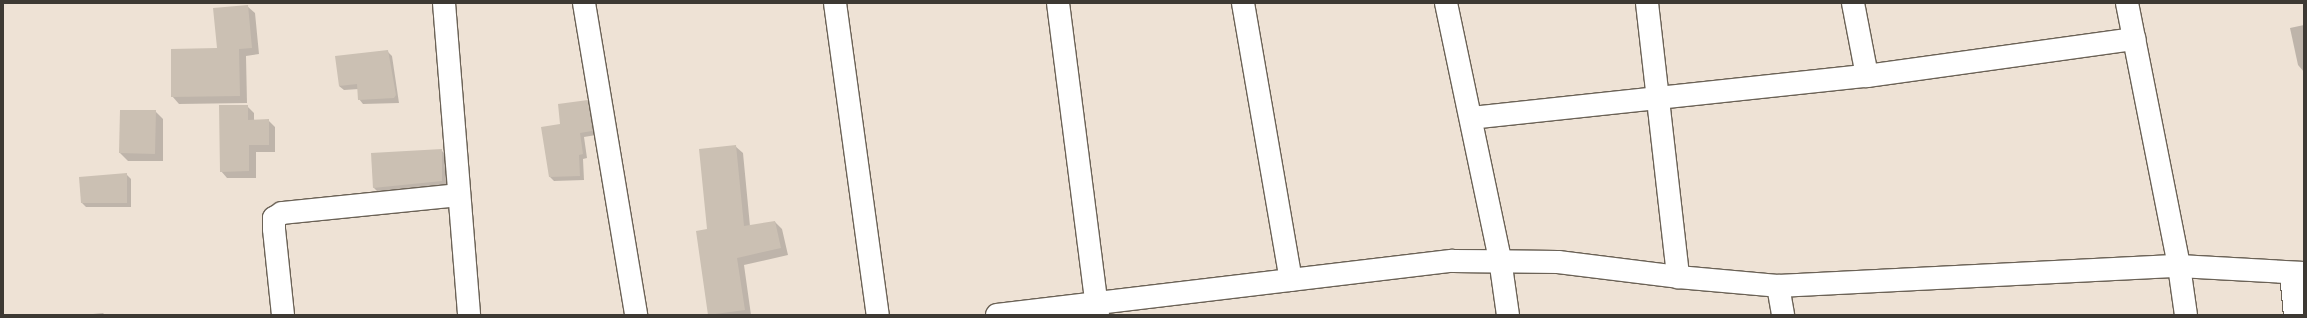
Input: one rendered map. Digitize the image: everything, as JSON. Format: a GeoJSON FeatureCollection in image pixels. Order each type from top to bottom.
{"type":"FeatureCollection","features":[{"type":"Feature","properties":{"kind":"street"},"geometry":{"type":"LineString","coordinates":[[444,3],[468,315]]}},
{"type":"Feature","properties":{"kind":"street"},"geometry":{"type":"LineString","coordinates":[[584,3],[636,315]]}},
{"type":"Feature","properties":{"kind":"street"},"geometry":{"type":"LineString","coordinates":[[835,3],[878,315]]}},
{"type":"Feature","properties":{"kind":"street"},"geometry":{"type":"LineString","coordinates":[[1058,3],[1098,310]]}},
{"type":"Feature","properties":{"kind":"street"},"geometry":{"type":"LineString","coordinates":[[1243,3],[1291,280]]}},
{"type":"Feature","properties":{"kind":"street"},"geometry":{"type":"LineString","coordinates":[[1446,3],[1500,260],[1508,315]]}},
{"type":"Feature","properties":{"kind":"street"},"geometry":{"type":"LineString","coordinates":[[1647,3],[1678,277]]}},
{"type":"Feature","properties":{"kind":"street"},"geometry":{"type":"LineString","coordinates":[[1853,3],[1866,76]]}},
{"type":"Feature","properties":{"kind":"street"},"geometry":{"type":"LineString","coordinates":[[2127,3],[2179,266],[2186,315]]}},
{"type":"Feature","properties":{"kind":"street"},"geometry":{"type":"LineString","coordinates":[[1471,118],[1866,76],[2134,39]]}},
{"type":"Feature","properties":{"kind":"street"},"geometry":{"type":"LineString","coordinates":[[283,315],[274,218],[282,213],[458,195]]}},
{"type":"Feature","properties":{"kind":"street"},"geometry":{"type":"LineString","coordinates":[[997,315],[1098,310],[1291,280],[1453,261],[1500,260],[1558,262],[1678,277],[1778,286],[2179,266],[2298,273],[2295,315]]}},
{"type":"Feature","properties":{"kind":"street"},"geometry":{"type":"LineString","coordinates":[[1778,286],[1783,315]]}},
{"type":"Feature","properties":{"kind":"building"},"geometry":{"type":"Polygon","coordinates":[[[248,5],[252,48],[239,49],[240,96],[171,97],[171,49],[217,48],[213,8],[248,5]]]}},
{"type":"Feature","properties":{"kind":"building"},"geometry":{"type":"Polygon","coordinates":[[[388,50],[396,95],[394,98],[358,100],[357,84],[339,86],[335,56],[388,50]]]}},
{"type":"Feature","properties":{"kind":"building"},"geometry":{"type":"Polygon","coordinates":[[[588,100],[592,131],[580,133],[583,154],[579,155],[580,176],[549,177],[541,127],[560,124],[558,104],[588,100]]]}},
{"type":"Feature","properties":{"kind":"building"},"geometry":{"type":"Polygon","coordinates":[[[219,105],[248,105],[248,120],[269,119],[269,145],[249,145],[249,171],[220,172],[219,105]]]}},
{"type":"Feature","properties":{"kind":"building"},"geometry":{"type":"Polygon","coordinates":[[[120,110],[156,110],[155,154],[119,153],[120,110]]]}},
{"type":"Feature","properties":{"kind":"building"},"geometry":{"type":"Polygon","coordinates":[[[736,145],[744,226],[775,221],[781,248],[737,258],[745,310],[708,315],[696,231],[707,229],[699,149],[736,145]]]}},
{"type":"Feature","properties":{"kind":"building"},"geometry":{"type":"Polygon","coordinates":[[[442,149],[442,181],[373,188],[371,153],[442,149]]]}},
{"type":"Feature","properties":{"kind":"building"},"geometry":{"type":"Polygon","coordinates":[[[127,173],[127,203],[81,203],[79,177],[127,173]]]}}]}
